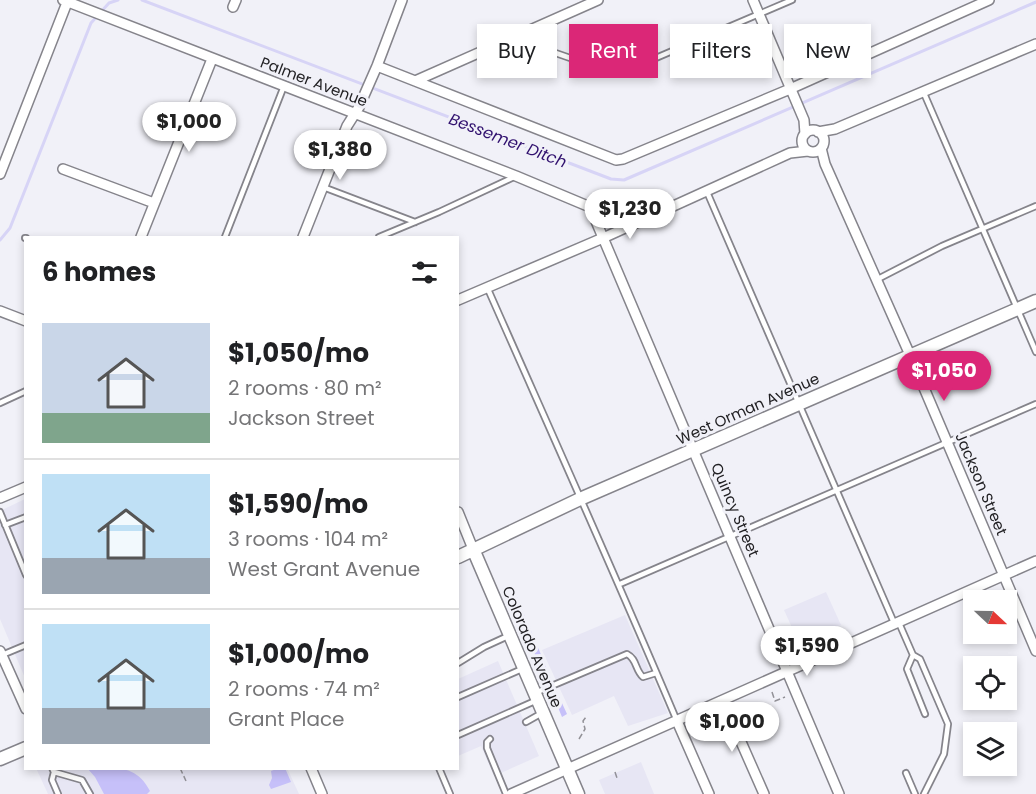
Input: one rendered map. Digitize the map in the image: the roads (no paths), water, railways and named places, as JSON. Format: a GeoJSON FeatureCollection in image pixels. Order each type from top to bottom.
{"type":"FeatureCollection","features":[{"type":"Feature","properties":{"kind":"street"},"geometry":{"type":"LineString","coordinates":[[303,236],[347,126],[377,66],[402,0]]}},
{"type":"Feature","properties":{"kind":"street"},"geometry":{"type":"LineString","coordinates":[[544,24],[598,0]]}},
{"type":"Feature","properties":{"kind":"street","name":"Jackson Street"},"geometry":{"type":"LineString","coordinates":[[753,0],[803,119],[910,355],[1036,651]]}},
{"type":"Feature","properties":{"kind":"street"},"geometry":{"type":"LineString","coordinates":[[377,66],[616,160],[792,93],[989,0]]}},
{"type":"Feature","properties":{"kind":"street"},"geometry":{"type":"LineString","coordinates":[[0,174],[66,1]]}},
{"type":"Feature","properties":{"kind":"street","name":"Palmer Avenue"},"geometry":{"type":"LineString","coordinates":[[66,1],[590,207],[603,238]]}},
{"type":"Feature","properties":{"kind":"street"},"geometry":{"type":"LineString","coordinates":[[459,300],[603,238],[790,153],[835,129],[1035,46]]}},
{"type":"Feature","properties":{"kind":"street"},"geometry":{"type":"LineString","coordinates":[[415,81],[477,54]]}},
{"type":"Feature","properties":{"kind":"street"},"geometry":{"type":"LineString","coordinates":[[141,236],[212,59]]}},
{"type":"Feature","properties":{"kind":"street"},"geometry":{"type":"LineString","coordinates":[[63,169],[154,203]]}},
{"type":"Feature","properties":{"kind":"street","name":"Quincy Street"},"geometry":{"type":"LineString","coordinates":[[603,238],[839,794]]}},
{"type":"Feature","properties":{"kind":"street","name":"West Orman Avenue"},"geometry":{"type":"LineString","coordinates":[[459,556],[580,499],[1036,300]]}},
{"type":"Feature","properties":{"kind":"street"},"geometry":{"type":"LineString","coordinates":[[0,311],[24,320]]}},
{"type":"Feature","properties":{"kind":"street"},"geometry":{"type":"LineString","coordinates":[[0,498],[24,488]]}},
{"type":"Feature","properties":{"kind":"street","name":"Colorado Avenue"},"geometry":{"type":"LineString","coordinates":[[459,514],[578,794]]}},
{"type":"Feature","properties":{"kind":"street"},"geometry":{"type":"LineString","coordinates":[[512,794],[1036,561]]}},
{"type":"Feature","properties":{"kind":"street"},"geometry":{"type":"LineString","coordinates":[[1,655],[24,705]]}},
{"type":"Feature","properties":{"kind":"street"},"geometry":{"type":"LineString","coordinates":[[723,700],[764,794]]}},
{"type":"Feature","properties":{"kind":"street"},"geometry":{"type":"LineString","coordinates":[[677,721],[709,794]]}},
{"type":"Feature","properties":{"kind":"street"},"geometry":{"type":"LineString","coordinates":[[0,759],[24,749]]}},
{"type":"Feature","properties":{"kind":"street"},"geometry":{"type":"LineString","coordinates":[[312,770],[322,794]]}},
{"type":"Feature","properties":{"kind":"lane"},"geometry":{"type":"LineString","coordinates":[[557,54],[602,69],[624,72],[792,0]]}},
{"type":"Feature","properties":{"kind":"lane"},"geometry":{"type":"LineString","coordinates":[[225,236],[284,86]]}},
{"type":"Feature","properties":{"kind":"lane"},"geometry":{"type":"LineString","coordinates":[[923,92],[1036,352]]}},
{"type":"Feature","properties":{"kind":"lane"},"geometry":{"type":"LineString","coordinates":[[381,236],[516,176]]}},
{"type":"Feature","properties":{"kind":"lane"},"geometry":{"type":"LineString","coordinates":[[323,187],[415,222]]}},
{"type":"Feature","properties":{"kind":"lane"},"geometry":{"type":"LineString","coordinates":[[706,190],[836,490],[897,624],[913,655],[920,659],[948,724],[944,754],[924,794]]}},
{"type":"Feature","properties":{"kind":"lane"},"geometry":{"type":"LineString","coordinates":[[876,280],[942,246],[1036,206]]}},
{"type":"Feature","properties":{"kind":"lane"},"geometry":{"type":"LineString","coordinates":[[487,287],[620,584],[677,721]]}},
{"type":"Feature","properties":{"kind":"lane"},"geometry":{"type":"LineString","coordinates":[[0,403],[24,392]]}},
{"type":"Feature","properties":{"kind":"lane"},"geometry":{"type":"LineString","coordinates":[[620,584],[1036,404]]}},
{"type":"Feature","properties":{"kind":"lane"},"geometry":{"type":"LineString","coordinates":[[0,512],[24,569]]}},
{"type":"Feature","properties":{"kind":"lane"},"geometry":{"type":"LineString","coordinates":[[5,525],[24,518]]}},
{"type":"Feature","properties":{"kind":"lane"},"geometry":{"type":"LineString","coordinates":[[459,662],[510,635]]}},
{"type":"Feature","properties":{"kind":"lane"},"geometry":{"type":"LineString","coordinates":[[1,655],[24,646]]}},
{"type":"Feature","properties":{"kind":"lane"},"geometry":{"type":"LineString","coordinates":[[459,734],[627,654],[633,657],[643,677],[656,673]]}},
{"type":"Feature","properties":{"kind":"lane"},"geometry":{"type":"LineString","coordinates":[[913,655],[907,669],[925,714]]}},
{"type":"Feature","properties":{"kind":"lane"},"geometry":{"type":"LineString","coordinates":[[459,697],[524,668]]}},
{"type":"Feature","properties":{"kind":"lane"},"geometry":{"type":"LineString","coordinates":[[526,722],[543,713]]}},
{"type":"Feature","properties":{"kind":"lane"},"geometry":{"type":"LineString","coordinates":[[490,738],[487,748],[506,794]]}},
{"type":"Feature","properties":{"kind":"lane"},"geometry":{"type":"LineString","coordinates":[[58,794],[52,780],[53,770],[82,780],[90,794]]}},
{"type":"Feature","properties":{"kind":"lane"},"geometry":{"type":"LineString","coordinates":[[440,770],[450,794]]}},
{"type":"Feature","properties":{"kind":"lane"},"geometry":{"type":"LineString","coordinates":[[906,773],[915,794]]}},
{"type":"Feature","properties":{"kind":"waterway","name":"Bessemer Ditch"},"geometry":{"type":"LineString","coordinates":[[0,240],[10,228],[91,23],[109,3],[118,0]]}},
{"type":"Feature","properties":{"kind":"waterway","name":"Bessemer Ditch"},"geometry":{"type":"LineString","coordinates":[[142,0],[611,179],[624,180],[1036,2]]}}]}
